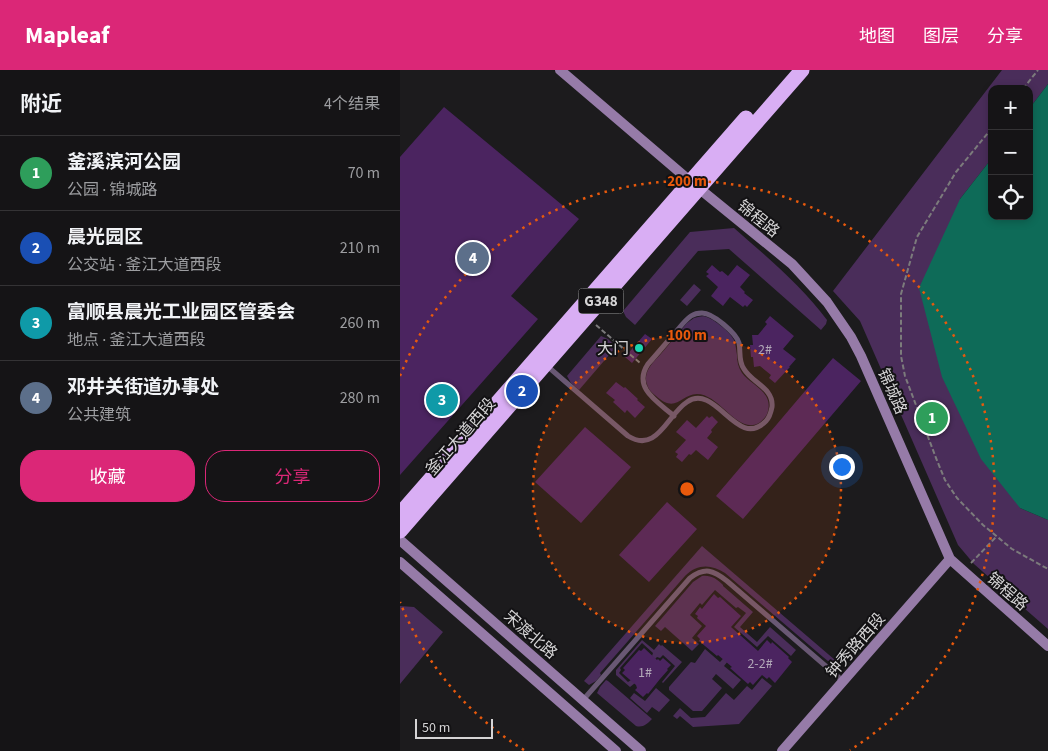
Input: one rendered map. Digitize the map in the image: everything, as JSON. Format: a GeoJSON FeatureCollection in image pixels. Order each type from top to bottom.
{"type":"FeatureCollection","features":[{"type":"Feature","properties":{"kind":"highway","name":"釜江大道西段"},"geometry":{"type":"LineString","coordinates":[[400,531],[587,317],[788,70]]}},
{"type":"Feature","properties":{"kind":"highway","name":"釜江大道西段"},"geometry":{"type":"LineString","coordinates":[[400,514],[694,185],[802,70]]}},
{"type":"Feature","properties":{"kind":"street","name":"锦程路"},"geometry":{"type":"LineString","coordinates":[[560,70],[694,185],[792,264],[827,302],[839,319]]}},
{"type":"Feature","properties":{"kind":"street","name":"锦城路"},"geometry":{"type":"LineString","coordinates":[[839,319],[861,356],[950,559]]}},
{"type":"Feature","properties":{"kind":"street","name":"宋渡北路"},"geometry":{"type":"LineString","coordinates":[[400,540],[641,751]]}},
{"type":"Feature","properties":{"kind":"street","name":"锦程路"},"geometry":{"type":"LineString","coordinates":[[950,559],[1048,646]]}},
{"type":"Feature","properties":{"kind":"street","name":"钟秀路西段"},"geometry":{"type":"LineString","coordinates":[[782,751],[950,559]]}},
{"type":"Feature","properties":{"kind":"street","name":"宋渡北路"},"geometry":{"type":"LineString","coordinates":[[400,562],[616,751]]}},
{"type":"Feature","properties":{"kind":"lane"},"geometry":{"type":"LineString","coordinates":[[546,364],[633,440],[643,441],[652,439],[658,434],[674,416],[685,402],[701,398],[711,402],[739,425],[752,428],[768,419],[772,401],[766,390],[743,369],[740,362],[738,343],[734,334],[714,317],[706,314],[690,316],[646,368],[643,378],[645,389],[674,416]]}},
{"type":"Feature","properties":{"kind":"lane"},"geometry":{"type":"LineString","coordinates":[[583,700],[690,578],[704,571],[714,572],[727,581],[843,681]]}},
{"type":"Feature","properties":{"kind":"path"},"geometry":{"type":"LineString","coordinates":[[1026,85],[1038,70]]}},
{"type":"Feature","properties":{"kind":"path"},"geometry":{"type":"LineString","coordinates":[[990,130],[956,172],[917,237],[901,294],[901,356],[906,376],[945,480],[957,498],[982,525],[1012,548],[1048,568]]}},
{"type":"Feature","properties":{"kind":"path"},"geometry":{"type":"LineString","coordinates":[[587,317],[646,368]]}},
{"type":"Feature","properties":{"kind":"path"},"geometry":{"type":"LineString","coordinates":[[963,572],[997,536]]}},
{"type":"Feature","properties":{"kind":"shaded area"},"geometry":{"type":"Polygon","coordinates":[[[1002,70],[1048,70],[1048,84],[1033,104],[1033,85],[991,85],[1002,70]]]}},
{"type":"Feature","properties":{"kind":"shaded area"},"geometry":{"type":"Polygon","coordinates":[[[1048,84],[1048,520],[1020,508],[981,459],[942,377],[919,288],[960,199],[988,163],[988,220],[1033,220],[1033,104],[1048,84]]]}},
{"type":"Feature","properties":{"kind":"shaded area"},"geometry":{"type":"Polygon","coordinates":[[[988,88],[988,163],[960,199],[1020,508],[1048,520],[1048,629],[974,564],[958,545],[860,321],[833,291],[988,88]]]}},
{"type":"Feature","properties":{"kind":"shaded area"},"geometry":{"type":"Polygon","coordinates":[[[734,228],[783,272],[817,307],[827,320],[821,330],[729,249],[698,251],[635,325],[626,317],[623,311],[690,232],[734,228]]]}},
{"type":"Feature","properties":{"kind":"shaded area"},"geometry":{"type":"Polygon","coordinates":[[[694,284],[701,290],[687,306],[680,300],[694,284]]]}},
{"type":"Feature","properties":{"kind":"shaded area"},"geometry":{"type":"Polygon","coordinates":[[[702,316],[715,322],[732,337],[736,346],[738,364],[741,371],[760,389],[767,399],[769,404],[767,413],[765,418],[759,423],[743,424],[713,400],[705,396],[691,395],[673,404],[663,401],[648,388],[646,377],[651,366],[687,323],[694,318],[702,316]]]}},
{"type":"Feature","properties":{"kind":"shaded area"},"geometry":{"type":"Polygon","coordinates":[[[601,336],[608,339],[616,347],[579,390],[571,383],[567,376],[601,336]]]}},
{"type":"Feature","properties":{"kind":"shaded area"},"geometry":{"type":"Polygon","coordinates":[[[702,546],[835,660],[834,662],[828,661],[823,657],[725,573],[715,568],[699,567],[685,576],[600,673],[601,675],[596,681],[589,685],[584,681],[702,546]]]}},
{"type":"Feature","properties":{"kind":"shaded area"},"geometry":{"type":"Polygon","coordinates":[[[702,576],[716,579],[753,612],[740,627],[757,642],[770,627],[796,650],[791,656],[768,636],[757,647],[734,627],[746,613],[738,607],[736,608],[715,590],[690,615],[702,626],[692,638],[699,644],[692,651],[665,627],[661,631],[655,626],[693,582],[702,576]]]}},
{"type":"Feature","properties":{"kind":"shaded area"},"geometry":{"type":"Polygon","coordinates":[[[400,606],[414,607],[443,632],[400,684],[400,606]]]}},
{"type":"Feature","properties":{"kind":"shaded area"},"geometry":{"type":"Polygon","coordinates":[[[642,640],[654,650],[659,644],[662,645],[682,662],[663,683],[675,666],[663,655],[655,659],[652,656],[653,653],[642,643],[620,668],[619,673],[628,682],[631,680],[635,683],[630,687],[616,675],[616,670],[642,640]]]}},
{"type":"Feature","properties":{"kind":"shaded area"},"geometry":{"type":"Polygon","coordinates":[[[733,648],[736,651],[724,666],[741,680],[733,689],[716,674],[712,679],[722,688],[702,711],[693,711],[669,690],[669,687],[690,663],[695,663],[705,649],[720,662],[733,648]]]}},
{"type":"Feature","properties":{"kind":"shaded area"},"geometry":{"type":"Polygon","coordinates":[[[762,678],[772,686],[739,724],[693,727],[680,716],[677,719],[673,716],[680,708],[691,718],[705,717],[726,693],[734,700],[747,686],[752,690],[762,678]]]}},
{"type":"Feature","properties":{"kind":"shaded area"},"geometry":{"type":"Polygon","coordinates":[[[606,680],[652,719],[643,726],[636,726],[597,693],[606,680]]]}},
{"type":"Feature","properties":{"kind":"shaded area"},"geometry":{"type":"Polygon","coordinates":[[[656,688],[670,700],[659,712],[652,707],[647,713],[630,698],[634,693],[645,701],[656,688]]]}},
{"type":"Feature","properties":{"kind":"building"},"geometry":{"type":"Polygon","coordinates":[[[444,107],[579,219],[511,296],[538,319],[400,475],[400,157],[444,107]]]}},
{"type":"Feature","properties":{"kind":"building"},"geometry":{"type":"Polygon","coordinates":[[[712,265],[728,276],[737,265],[750,275],[740,287],[753,300],[747,307],[745,305],[743,307],[730,297],[723,306],[711,296],[718,287],[706,276],[709,274],[706,272],[712,265]]]}},
{"type":"Feature","properties":{"kind":"building"},"geometry":{"type":"Polygon","coordinates":[[[770,316],[794,336],[783,349],[796,359],[775,383],[769,378],[771,375],[760,366],[754,367],[750,345],[753,345],[752,335],[758,335],[767,324],[765,322],[770,316]]]}},
{"type":"Feature","properties":{"kind":"building","name":"大门"},"geometry":{"type":"Polygon","coordinates":[[[645,334],[652,339],[632,363],[625,357],[645,334]]]}},
{"type":"Feature","properties":{"kind":"building"},"geometry":{"type":"Polygon","coordinates":[[[833,358],[861,381],[743,519],[716,496],[833,358]]]}},
{"type":"Feature","properties":{"kind":"building"},"geometry":{"type":"Polygon","coordinates":[[[616,382],[625,387],[645,407],[635,418],[627,410],[625,413],[613,402],[615,400],[606,393],[616,382]]]}},
{"type":"Feature","properties":{"kind":"building"},"geometry":{"type":"Polygon","coordinates":[[[707,416],[709,418],[712,416],[718,422],[707,438],[718,447],[708,460],[696,450],[691,455],[689,454],[682,462],[676,457],[678,454],[675,452],[686,440],[676,432],[687,420],[696,428],[707,416]]]}},
{"type":"Feature","properties":{"kind":"building"},"geometry":{"type":"Polygon","coordinates":[[[585,427],[631,467],[581,523],[535,482],[585,427]]]}},
{"type":"Feature","properties":{"kind":"building"},"geometry":{"type":"Polygon","coordinates":[[[667,502],[697,529],[649,582],[619,555],[667,502]]]}},
{"type":"Feature","properties":{"kind":"building"},"geometry":{"type":"Polygon","coordinates":[[[714,594],[741,616],[731,627],[758,651],[767,640],[789,657],[792,662],[775,683],[769,677],[767,679],[762,675],[753,685],[750,682],[748,684],[730,668],[732,667],[699,641],[700,639],[697,636],[706,626],[695,614],[700,607],[702,609],[714,594]]]}},
{"type":"Feature","properties":{"kind":"building"},"geometry":{"type":"Polygon","coordinates":[[[644,648],[657,660],[660,661],[663,658],[671,665],[648,694],[643,697],[635,690],[637,688],[636,685],[622,673],[625,670],[623,668],[639,650],[641,651],[644,648]]]}},
{"type":"Feature","properties":{"kind":"place","name":"邓井关街道办事处"},"geometry":{"type":"Point","coordinates":[473,258]}},
{"type":"Feature","properties":{"kind":"place","name":"大门"},"geometry":{"type":"Point","coordinates":[639,348]}},
{"type":"Feature","properties":{"kind":"place","name":"晨光园区"},"geometry":{"type":"Point","coordinates":[522,391]}},
{"type":"Feature","properties":{"kind":"place","name":"富顺县晨光工业园区管委会"},"geometry":{"type":"Point","coordinates":[442,400]}},
{"type":"Feature","properties":{"kind":"place","name":"釜溪滨河公园"},"geometry":{"type":"Point","coordinates":[932,418]}}]}
